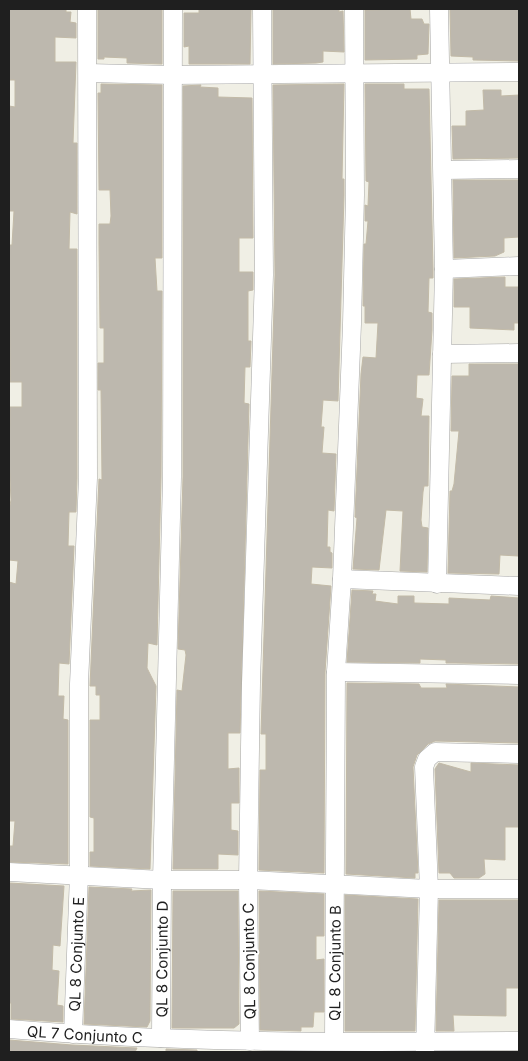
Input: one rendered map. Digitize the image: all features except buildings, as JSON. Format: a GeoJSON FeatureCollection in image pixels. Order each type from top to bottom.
{"type":"FeatureCollection","features":[{"type":"Feature","properties":{"kind":"street","name":"QL 8 Conjunto E"},"geometry":{"type":"LineString","coordinates":[[73,1034],[79,874],[79,684],[88,478],[88,9]]}},
{"type":"Feature","properties":{"kind":"street","name":"QL 8 Conjunto D"},"geometry":{"type":"LineString","coordinates":[[161,1038],[162,880],[172,476],[173,9]]}},
{"type":"Feature","properties":{"kind":"street","name":"QL 8 Conjunto C"},"geometry":{"type":"LineString","coordinates":[[250,1041],[248,880],[251,683],[264,275],[262,9]]}},
{"type":"Feature","properties":{"kind":"street","name":"QL 8 Conjunto B"},"geometry":{"type":"LineString","coordinates":[[323,1045],[335,885],[336,672],[342,579],[353,294],[354,9]]}},
{"type":"Feature","properties":{"kind":"street"},"geometry":{"type":"LineString","coordinates":[[437,584],[444,269],[444,170],[439,9]]}},
{"type":"Feature","properties":{"kind":"street"},"geometry":{"type":"LineString","coordinates":[[88,73],[173,75],[519,72]]}},
{"type":"Feature","properties":{"kind":"street"},"geometry":{"type":"LineString","coordinates":[[444,170],[519,169]]}},
{"type":"Feature","properties":{"kind":"street"},"geometry":{"type":"LineString","coordinates":[[444,269],[519,266]]}},
{"type":"Feature","properties":{"kind":"street"},"geometry":{"type":"LineString","coordinates":[[442,354],[519,353]]}},
{"type":"Feature","properties":{"kind":"street"},"geometry":{"type":"LineString","coordinates":[[342,579],[519,586]]}},
{"type":"Feature","properties":{"kind":"street"},"geometry":{"type":"LineString","coordinates":[[336,672],[519,675]]}},
{"type":"Feature","properties":{"kind":"street"},"geometry":{"type":"LineString","coordinates":[[425,1047],[429,889],[424,767],[427,759],[435,752],[519,754]]}},
{"type":"Feature","properties":{"kind":"street"},"geometry":{"type":"LineString","coordinates":[[9,872],[79,874],[162,880],[248,880],[429,889],[519,889]]}},
{"type":"Feature","properties":{"kind":"street","name":"QL 7 Conjunto C"},"geometry":{"type":"LineString","coordinates":[[9,1029],[161,1038],[209,1046],[250,1041]]}},
{"type":"Feature","properties":{"kind":"street"},"geometry":{"type":"LineString","coordinates":[[250,1041],[425,1047],[519,1041]]}}]}
